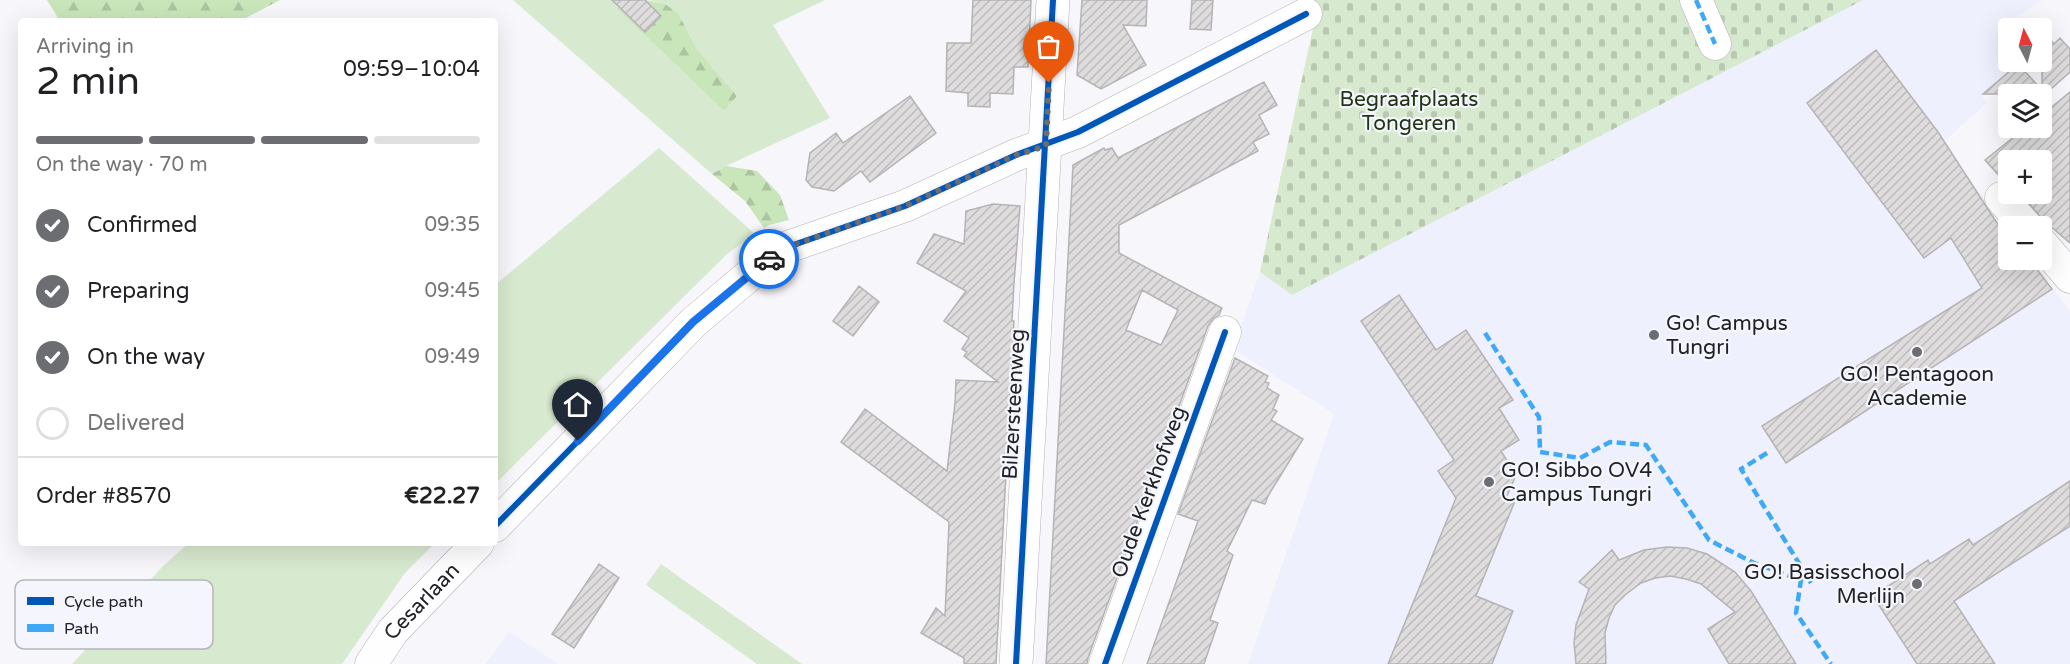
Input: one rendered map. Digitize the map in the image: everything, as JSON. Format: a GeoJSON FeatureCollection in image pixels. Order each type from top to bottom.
{"type":"FeatureCollection","features":[{"type":"Feature","properties":{"kind":"main road","name":"Bilzersteenweg"},"geometry":{"type":"LineString","coordinates":[[1016,664],[1053,0]]}},
{"type":"Feature","properties":{"kind":"street"},"geometry":{"type":"LineString","coordinates":[[1696,0],[1715,44]]}},
{"type":"Feature","properties":{"kind":"street"},"geometry":{"type":"LineString","coordinates":[[498,523],[693,322],[779,250],[905,206],[1016,155],[1046,146],[1078,132],[1306,15]]}},
{"type":"Feature","properties":{"kind":"street"},"geometry":{"type":"LineString","coordinates":[[2006,204],[2017,216]]}},
{"type":"Feature","properties":{"kind":"street"},"geometry":{"type":"LineString","coordinates":[[2052,256],[2070,277]]}},
{"type":"Feature","properties":{"kind":"street","name":"Oude Kerkhofweg"},"geometry":{"type":"LineString","coordinates":[[1105,664],[1225,332]]}},
{"type":"Feature","properties":{"kind":"street","name":"Cesarlaan"},"geometry":{"type":"LineString","coordinates":[[371,664],[393,631],[475,546]]}},
{"type":"Feature","properties":{"kind":"shaded area","name":"Go! Campus Tungri"},"geometry":{"type":"Polygon","coordinates":[[[1863,0],[2043,0],[2015,18],[1998,18],[1998,72],[2007,72],[1982,96],[1987,103],[1942,143],[1998,217],[1998,270],[2039,270],[2070,311],[2070,664],[1248,664],[1334,414],[1233,349],[1260,272],[1292,295],[1863,0]]]}},
{"type":"Feature","properties":{"kind":"shaded area"},"geometry":{"type":"Polygon","coordinates":[[[509,632],[559,664],[485,664],[509,632]]]}},
{"type":"Feature","properties":{"kind":"green space"},"geometry":{"type":"Polygon","coordinates":[[[47,0],[280,0],[246,18],[58,18],[47,0]]]}},
{"type":"Feature","properties":{"kind":"green space"},"geometry":{"type":"Polygon","coordinates":[[[513,0],[644,0],[616,8],[724,111],[737,96],[697,49],[678,13],[665,4],[648,0],[825,0],[773,25],[830,118],[712,174],[513,0]]]}},
{"type":"Feature","properties":{"kind":"green space"},"geometry":{"type":"Polygon","coordinates":[[[644,0],[665,4],[678,13],[697,49],[737,96],[724,111],[616,8],[644,0]]]}},
{"type":"Feature","properties":{"kind":"green space","name":"Begraafplaats Tongeren"},"geometry":{"type":"Polygon","coordinates":[[[1303,0],[1863,0],[1292,295],[1260,272],[1313,28],[1303,0]]]}},
{"type":"Feature","properties":{"kind":"green space"},"geometry":{"type":"Polygon","coordinates":[[[659,148],[755,234],[727,254],[498,481],[498,282],[659,148]]]}},
{"type":"Feature","properties":{"kind":"green space"},"geometry":{"type":"Polygon","coordinates":[[[726,166],[757,171],[780,195],[789,220],[764,228],[745,201],[712,174],[726,166]]]}},
{"type":"Feature","properties":{"kind":"green space"},"geometry":{"type":"Polygon","coordinates":[[[186,546],[432,546],[405,573],[342,664],[72,664],[86,649],[213,649],[213,580],[150,580],[186,546]]]}},
{"type":"Feature","properties":{"kind":"green space"},"geometry":{"type":"Polygon","coordinates":[[[661,564],[802,664],[757,664],[646,585],[661,564]]]}},
{"type":"Feature","properties":{"kind":"building"},"geometry":{"type":"Polygon","coordinates":[[[612,0],[645,0],[661,16],[645,32],[612,0]]]}},
{"type":"Feature","properties":{"kind":"building"},"geometry":{"type":"Polygon","coordinates":[[[973,0],[1031,0],[1028,67],[1014,67],[1013,94],[990,93],[990,107],[968,106],[968,93],[946,91],[947,43],[971,43],[973,0]]]}},
{"type":"Feature","properties":{"kind":"building"},"geometry":{"type":"Polygon","coordinates":[[[1082,0],[1147,0],[1146,26],[1123,25],[1146,65],[1101,89],[1077,75],[1082,0]]]}},
{"type":"Feature","properties":{"kind":"building"},"geometry":{"type":"Polygon","coordinates":[[[1192,0],[1213,0],[1211,30],[1190,29],[1192,0]]]}},
{"type":"Feature","properties":{"kind":"building"},"geometry":{"type":"Polygon","coordinates":[[[2060,38],[2070,49],[2070,72],[2052,88],[2052,84],[2042,84],[2042,72],[2052,72],[2052,42],[2054,44],[2060,38]]]}},
{"type":"Feature","properties":{"kind":"building"},"geometry":{"type":"Polygon","coordinates":[[[1876,50],[1938,132],[1998,225],[1998,270],[2038,270],[2052,289],[1786,463],[1762,426],[1982,288],[1951,238],[1924,258],[1807,103],[1876,50]]]}},
{"type":"Feature","properties":{"kind":"building"},"geometry":{"type":"Polygon","coordinates":[[[2009,72],[2025,72],[2036,84],[1998,84],[1998,94],[1983,94],[2009,72]]]}},
{"type":"Feature","properties":{"kind":"building"},"geometry":{"type":"Polygon","coordinates":[[[1264,82],[1277,105],[1259,115],[1269,134],[1253,142],[1258,151],[1119,225],[1119,253],[1222,308],[1219,315],[1208,326],[1087,664],[1046,664],[1073,165],[1104,148],[1105,150],[1112,148],[1118,158],[1264,82]],[[1142,290],[1126,330],[1161,345],[1178,310],[1142,290]]]}},
{"type":"Feature","properties":{"kind":"building"},"geometry":{"type":"Polygon","coordinates":[[[2070,92],[2070,243],[2052,228],[2052,216],[2040,216],[2029,204],[2052,204],[2052,150],[1998,150],[1998,174],[1985,160],[2012,138],[2052,138],[2052,107],[2070,92]]]}},
{"type":"Feature","properties":{"kind":"building"},"geometry":{"type":"Polygon","coordinates":[[[910,96],[936,133],[870,182],[861,171],[834,191],[812,187],[806,180],[810,153],[836,133],[843,143],[910,96]]]}},
{"type":"Feature","properties":{"kind":"building"},"geometry":{"type":"Polygon","coordinates":[[[993,204],[1020,206],[1012,321],[1014,321],[996,664],[964,664],[964,658],[921,633],[936,608],[945,616],[949,522],[841,442],[865,409],[947,471],[956,380],[998,382],[964,356],[967,352],[962,349],[969,338],[944,321],[966,291],[917,263],[934,234],[964,244],[966,211],[993,204]]]}},
{"type":"Feature","properties":{"kind":"building"},"geometry":{"type":"Polygon","coordinates":[[[859,286],[879,302],[853,336],[833,321],[859,286]]]}},
{"type":"Feature","properties":{"kind":"building"},"geometry":{"type":"Polygon","coordinates":[[[1399,295],[1436,350],[1466,330],[1513,400],[1499,408],[1519,440],[1501,451],[1516,475],[1506,498],[1515,501],[1476,596],[1513,611],[1492,664],[1388,664],[1456,498],[1438,471],[1454,460],[1361,321],[1399,295]]]}},
{"type":"Feature","properties":{"kind":"building"},"geometry":{"type":"Polygon","coordinates":[[[1235,358],[1268,376],[1265,382],[1269,383],[1267,388],[1279,395],[1273,409],[1277,411],[1271,420],[1303,439],[1265,504],[1252,500],[1227,551],[1233,555],[1210,620],[1218,623],[1204,664],[1147,664],[1198,521],[1178,514],[1235,358]]]}},
{"type":"Feature","properties":{"kind":"building","name":"GO! Basisschool Merlijn"},"geometry":{"type":"Polygon","coordinates":[[[2070,481],[2070,526],[1954,601],[1995,664],[1917,664],[1873,596],[1928,560],[1930,564],[1969,539],[1973,545],[2070,481]]]}},
{"type":"Feature","properties":{"kind":"building"},"geometry":{"type":"Polygon","coordinates":[[[1667,547],[1687,548],[1707,554],[1735,572],[1751,591],[1796,664],[1729,664],[1708,629],[1735,612],[1701,584],[1670,576],[1641,583],[1615,605],[1605,633],[1606,664],[1576,664],[1574,642],[1576,625],[1589,589],[1579,582],[1612,550],[1619,560],[1644,550],[1667,547]]]}},
{"type":"Feature","properties":{"kind":"building"},"geometry":{"type":"Polygon","coordinates":[[[599,564],[619,578],[574,648],[552,634],[599,564]]]}},
{"type":"Feature","properties":{"kind":"marked path"},"geometry":{"type":"LineString","coordinates":[[1696,0],[1715,44]]}},
{"type":"Feature","properties":{"kind":"marked path"},"geometry":{"type":"LineString","coordinates":[[1485,333],[1539,417],[1540,452],[1580,458],[1610,442],[1646,445],[1709,540],[1754,563],[1801,580],[1796,613],[1831,664]]}},
{"type":"Feature","properties":{"kind":"marked path"},"geometry":{"type":"LineString","coordinates":[[1767,453],[1741,469],[1811,583]]}},
{"type":"Feature","properties":{"kind":"cycle path"},"geometry":{"type":"LineString","coordinates":[[1016,664],[1053,0]]}},
{"type":"Feature","properties":{"kind":"cycle path"},"geometry":{"type":"LineString","coordinates":[[498,523],[694,322],[779,250],[905,206],[1016,155],[1078,132],[1306,14]]}},
{"type":"Feature","properties":{"kind":"cycle path"},"geometry":{"type":"LineString","coordinates":[[1105,664],[1225,332]]}},
{"type":"Feature","properties":{"kind":"way so far"},"geometry":{"type":"LineString","coordinates":[[769,259],[779,250],[905,206],[1016,155],[1046,146],[1049,83]]}},
{"type":"Feature","properties":{"kind":"place","name":"Go! Campus Tungri"},"geometry":{"type":"Point","coordinates":[1654,335]}},
{"type":"Feature","properties":{"kind":"place","name":"GO! Pentagoon Academie"},"geometry":{"type":"Point","coordinates":[1917,352]}},
{"type":"Feature","properties":{"kind":"place","name":"GO! Sibbo OV4 Campus Tungri"},"geometry":{"type":"Point","coordinates":[1489,482]}},
{"type":"Feature","properties":{"kind":"place","name":"GO! Basisschool Merlijn"},"geometry":{"type":"Point","coordinates":[1917,584]}},
{"type":"Feature","properties":{"kind":"route"},"geometry":{"type":"LineString","coordinates":[[578,441],[693,322],[769,259]]}}]}
